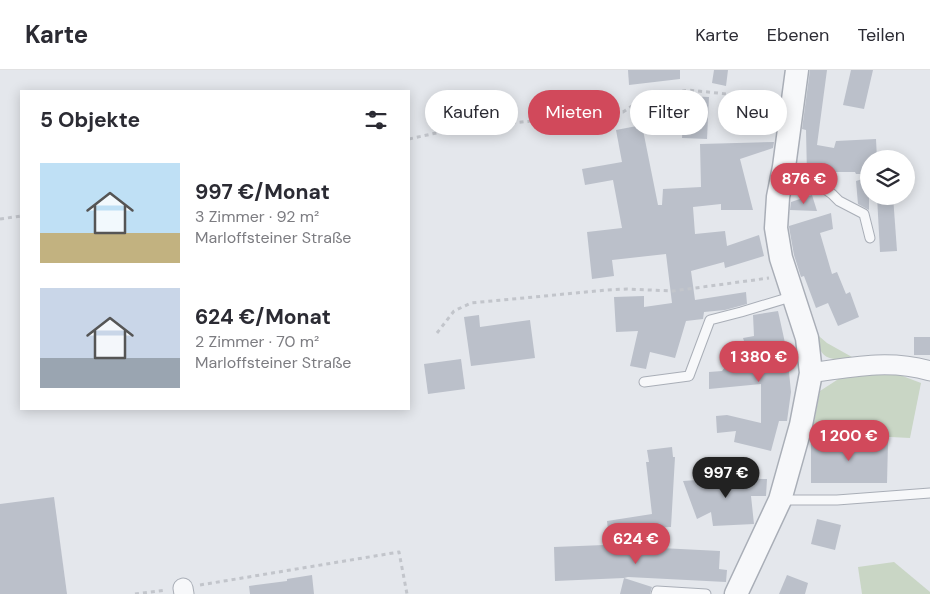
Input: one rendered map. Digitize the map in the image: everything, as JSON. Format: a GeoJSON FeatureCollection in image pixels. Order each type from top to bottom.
{"type":"FeatureCollection","features":[{"type":"Feature","properties":{"kind":"street"},"geometry":{"type":"LineString","coordinates":[[736,594],[780,500],[801,425],[811,373],[807,338],[777,240],[776,228],[776,209],[797,70]]}},
{"type":"Feature","properties":{"kind":"street"},"geometry":{"type":"LineString","coordinates":[[811,373],[864,364],[903,366],[930,371]]}},
{"type":"Feature","properties":{"kind":"lane"},"geometry":{"type":"LineString","coordinates":[[780,184],[806,182],[819,185],[839,201],[864,214],[870,238]]}},
{"type":"Feature","properties":{"kind":"lane"},"geometry":{"type":"LineString","coordinates":[[644,382],[689,376],[710,320],[741,312],[791,286]]}},
{"type":"Feature","properties":{"kind":"lane"},"geometry":{"type":"LineString","coordinates":[[780,500],[837,500],[930,494]]}},
{"type":"Feature","properties":{"kind":"lane"},"geometry":{"type":"LineString","coordinates":[[656,594],[657,591],[706,594]]}},
{"type":"Feature","properties":{"kind":"path"},"geometry":{"type":"LineString","coordinates":[[410,139],[454,128],[541,120],[596,111],[623,112],[638,102],[688,90],[792,101]]}},
{"type":"Feature","properties":{"kind":"path"},"geometry":{"type":"LineString","coordinates":[[0,219],[20,216]]}},
{"type":"Feature","properties":{"kind":"path"},"geometry":{"type":"LineString","coordinates":[[436,333],[454,311],[470,303],[607,290],[673,291],[791,286]]}},
{"type":"Feature","properties":{"kind":"path"},"geometry":{"type":"LineString","coordinates":[[135,594],[183,591],[399,552],[407,594]]}},
{"type":"Feature","properties":{"kind":"green space"},"geometry":{"type":"Polygon","coordinates":[[[813,331],[827,343],[852,357],[835,359],[825,356],[821,352],[813,331]]]}},
{"type":"Feature","properties":{"kind":"green space"},"geometry":{"type":"Polygon","coordinates":[[[892,372],[921,383],[910,438],[812,433],[820,391],[840,378],[892,372]]]}},
{"type":"Feature","properties":{"kind":"green space"},"geometry":{"type":"Polygon","coordinates":[[[894,562],[930,594],[862,594],[858,567],[894,562]]]}},
{"type":"Feature","properties":{"kind":"building"},"geometry":{"type":"Polygon","coordinates":[[[628,70],[680,70],[680,79],[629,85],[628,70]]]}},
{"type":"Feature","properties":{"kind":"building"},"geometry":{"type":"Polygon","coordinates":[[[714,70],[728,70],[726,86],[712,83],[714,70]]]}},
{"type":"Feature","properties":{"kind":"building"},"geometry":{"type":"Polygon","coordinates":[[[810,70],[827,70],[817,145],[834,148],[836,141],[876,139],[877,150],[860,150],[860,174],[855,172],[828,172],[828,175],[807,175],[806,130],[802,129],[810,70]]]}},
{"type":"Feature","properties":{"kind":"building"},"geometry":{"type":"Polygon","coordinates":[[[851,70],[873,70],[864,109],[843,105],[851,70]]]}},
{"type":"Feature","properties":{"kind":"building"},"geometry":{"type":"Polygon","coordinates":[[[630,127],[630,135],[644,135],[658,205],[662,205],[663,189],[701,187],[700,144],[774,142],[773,148],[740,159],[753,210],[721,210],[721,204],[693,207],[695,234],[725,231],[727,246],[759,235],[764,256],[725,268],[724,262],[691,271],[695,300],[746,292],[747,304],[725,310],[704,312],[703,319],[686,321],[675,358],[650,352],[646,369],[630,366],[638,331],[616,332],[614,297],[644,296],[644,307],[672,303],[666,254],[612,260],[614,276],[592,279],[587,232],[622,228],[613,180],[585,185],[582,169],[622,162],[617,135],[620,135],[620,129],[630,127]]]}},
{"type":"Feature","properties":{"kind":"building"},"geometry":{"type":"Polygon","coordinates":[[[682,135],[707,135],[707,139],[682,138],[682,135]]]}},
{"type":"Feature","properties":{"kind":"building"},"geometry":{"type":"Polygon","coordinates":[[[860,180],[860,205],[869,205],[869,210],[858,204],[856,181],[860,180]]]}},
{"type":"Feature","properties":{"kind":"building"},"geometry":{"type":"Polygon","coordinates":[[[812,195],[817,211],[790,210],[791,202],[812,195]]]}},
{"type":"Feature","properties":{"kind":"building"},"geometry":{"type":"Polygon","coordinates":[[[877,205],[894,205],[897,251],[880,252],[877,205]]]}},
{"type":"Feature","properties":{"kind":"building"},"geometry":{"type":"Polygon","coordinates":[[[831,213],[833,229],[820,233],[832,274],[837,272],[846,294],[850,292],[859,317],[838,326],[828,303],[816,308],[804,276],[801,277],[794,255],[789,227],[831,213]]]}},
{"type":"Feature","properties":{"kind":"building"},"geometry":{"type":"Polygon","coordinates":[[[778,311],[787,352],[791,392],[787,421],[779,421],[771,451],[734,442],[736,431],[717,433],[716,416],[727,415],[761,423],[761,384],[709,389],[709,372],[722,371],[732,358],[749,356],[743,338],[754,336],[753,315],[778,311]]]}},
{"type":"Feature","properties":{"kind":"building"},"geometry":{"type":"Polygon","coordinates":[[[479,315],[480,327],[530,320],[535,358],[471,366],[464,317],[479,315]]]}},
{"type":"Feature","properties":{"kind":"building"},"geometry":{"type":"Polygon","coordinates":[[[914,337],[930,337],[930,355],[914,355],[914,337]]]}},
{"type":"Feature","properties":{"kind":"building"},"geometry":{"type":"Polygon","coordinates":[[[461,359],[465,389],[428,394],[424,364],[461,359]]]}},
{"type":"Feature","properties":{"kind":"building"},"geometry":{"type":"Polygon","coordinates":[[[811,441],[888,442],[887,483],[811,483],[811,441]]]}},
{"type":"Feature","properties":{"kind":"building"},"geometry":{"type":"Polygon","coordinates":[[[672,447],[673,457],[675,457],[671,527],[608,530],[607,521],[652,514],[646,462],[649,462],[647,450],[672,447]]]}},
{"type":"Feature","properties":{"kind":"building"},"geometry":{"type":"Polygon","coordinates":[[[725,478],[767,479],[766,496],[751,496],[754,524],[713,526],[711,512],[697,519],[683,481],[725,478]]]}},
{"type":"Feature","properties":{"kind":"building"},"geometry":{"type":"Polygon","coordinates":[[[54,497],[67,594],[0,594],[0,504],[54,497]]]}},
{"type":"Feature","properties":{"kind":"building"},"geometry":{"type":"Polygon","coordinates":[[[817,519],[841,525],[835,550],[811,544],[817,519]]]}},
{"type":"Feature","properties":{"kind":"building"},"geometry":{"type":"Polygon","coordinates":[[[604,542],[621,543],[621,546],[720,551],[719,569],[727,570],[726,582],[628,577],[555,581],[554,547],[604,545],[604,542]]]}},
{"type":"Feature","properties":{"kind":"building"},"geometry":{"type":"Polygon","coordinates":[[[312,575],[314,594],[250,594],[249,586],[287,581],[287,579],[312,575]]]}},
{"type":"Feature","properties":{"kind":"building"},"geometry":{"type":"Polygon","coordinates":[[[787,575],[808,583],[805,594],[779,594],[787,575]]]}},
{"type":"Feature","properties":{"kind":"building"},"geometry":{"type":"Polygon","coordinates":[[[624,578],[652,587],[650,594],[620,594],[624,578]]]}}]}
